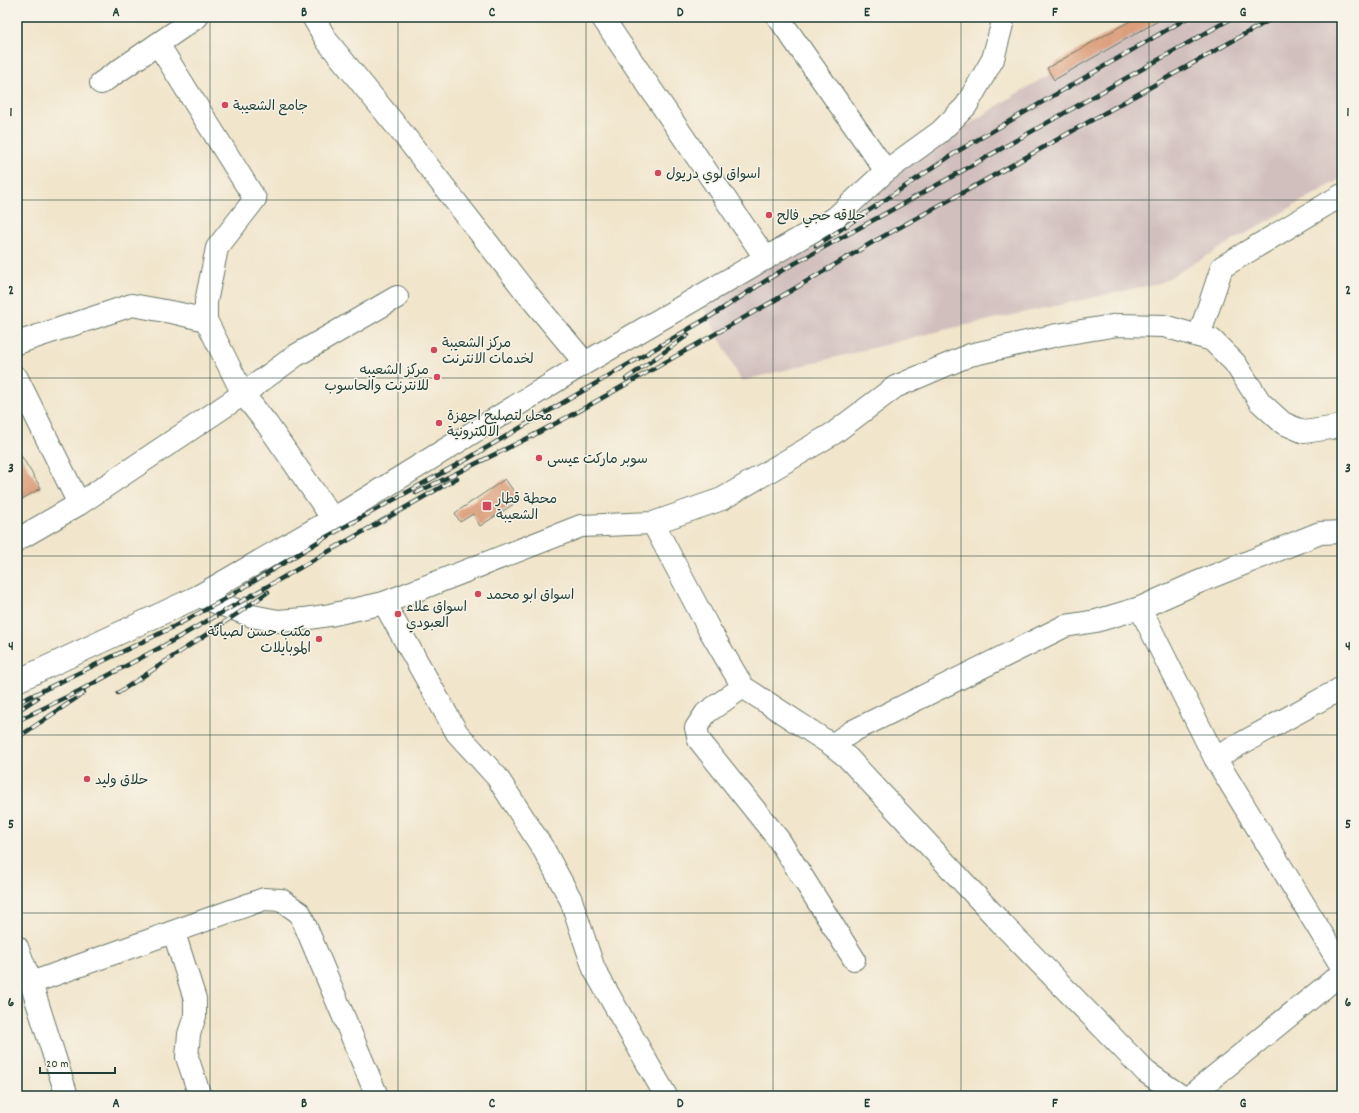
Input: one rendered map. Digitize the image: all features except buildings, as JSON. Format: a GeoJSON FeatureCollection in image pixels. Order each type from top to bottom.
{"type":"FeatureCollection","features":[{"type":"Feature","properties":{"kind":"street"},"geometry":{"type":"LineString","coordinates":[[101,83],[197,17]]}},
{"type":"Feature","properties":{"kind":"street"},"geometry":{"type":"LineString","coordinates":[[313,17],[327,41],[408,139],[525,291],[585,363]]}},
{"type":"Feature","properties":{"kind":"street"},"geometry":{"type":"LineString","coordinates":[[602,17],[766,259]]}},
{"type":"Feature","properties":{"kind":"street"},"geometry":{"type":"LineString","coordinates":[[778,17],[886,171]]}},
{"type":"Feature","properties":{"kind":"street"},"geometry":{"type":"LineString","coordinates":[[17,681],[199,596],[333,518],[585,363],[835,218],[886,171],[940,132],[966,106],[993,59],[1004,17]]}},
{"type":"Feature","properties":{"kind":"street"},"geometry":{"type":"LineString","coordinates":[[158,44],[256,199],[217,248],[206,302],[206,320],[243,394],[267,424],[333,518]]}},
{"type":"Feature","properties":{"kind":"street"},"geometry":{"type":"LineString","coordinates":[[1199,336],[1222,267],[1342,195]]}},
{"type":"Feature","properties":{"kind":"street"},"geometry":{"type":"LineString","coordinates":[[17,540],[79,504],[243,394],[295,356],[397,297]]}},
{"type":"Feature","properties":{"kind":"street"},"geometry":{"type":"LineString","coordinates":[[17,343],[132,305],[206,320]]}},
{"type":"Feature","properties":{"kind":"street"},"geometry":{"type":"LineString","coordinates":[[199,596],[252,616],[278,621],[330,615],[384,603],[581,526],[653,523],[722,499],[834,433],[895,387],[970,355],[1057,335],[1118,325],[1164,326],[1212,340],[1235,362],[1260,402],[1283,423],[1304,432],[1342,425]]}},
{"type":"Feature","properties":{"kind":"street"},"geometry":{"type":"LineString","coordinates":[[17,378],[24,411],[79,504]]}},
{"type":"Feature","properties":{"kind":"street"},"geometry":{"type":"LineString","coordinates":[[653,523],[709,629],[744,686],[832,745],[848,758],[1004,926],[1146,1072],[1181,1096]]}},
{"type":"Feature","properties":{"kind":"street"},"geometry":{"type":"LineString","coordinates":[[832,745],[853,731],[1065,626],[1096,621],[1140,608],[1196,583],[1320,533],[1342,532]]}},
{"type":"Feature","properties":{"kind":"street"},"geometry":{"type":"LineString","coordinates":[[384,603],[457,733],[497,777],[544,850],[571,900],[594,969],[666,1096]]}},
{"type":"Feature","properties":{"kind":"street"},"geometry":{"type":"LineString","coordinates":[[1140,608],[1215,758],[1342,967]]}},
{"type":"Feature","properties":{"kind":"street"},"geometry":{"type":"LineString","coordinates":[[744,686],[706,714],[696,728],[699,740],[779,840],[854,959]]}},
{"type":"Feature","properties":{"kind":"street"},"geometry":{"type":"LineString","coordinates":[[1215,758],[1342,688]]}},
{"type":"Feature","properties":{"kind":"street"},"geometry":{"type":"LineString","coordinates":[[31,983],[264,899],[281,900],[300,913],[377,1096]]}},
{"type":"Feature","properties":{"kind":"street"},"geometry":{"type":"LineString","coordinates":[[174,932],[195,999],[195,1016],[189,1034],[187,1057],[200,1096]]}},
{"type":"Feature","properties":{"kind":"street"},"geometry":{"type":"LineString","coordinates":[[17,947],[31,983],[67,1096]]}},
{"type":"Feature","properties":{"kind":"street"},"geometry":{"type":"LineString","coordinates":[[1190,1096],[1342,973]]}},
{"type":"Feature","properties":{"kind":"shaded area"},"geometry":{"type":"Polygon","coordinates":[[[1150,17],[1342,17],[1342,178],[1160,283],[948,329],[741,381],[699,298],[1016,94],[1150,17]]]}},
{"type":"Feature","properties":{"kind":"railway"},"geometry":{"type":"LineString","coordinates":[[816,246],[958,151],[1189,17]]}},
{"type":"Feature","properties":{"kind":"railway"},"geometry":{"type":"LineString","coordinates":[[17,703],[175,626],[225,599],[321,540],[469,458],[711,316],[781,271],[946,180],[1234,17]]}},
{"type":"Feature","properties":{"kind":"railway"},"geometry":{"type":"LineString","coordinates":[[416,493],[530,437],[579,411],[777,299],[873,242],[1275,17]]}},
{"type":"Feature","properties":{"kind":"railway"},"geometry":{"type":"LineString","coordinates":[[626,379],[688,335]]}},
{"type":"Feature","properties":{"kind":"railway"},"geometry":{"type":"LineString","coordinates":[[17,721],[79,691],[165,645],[457,478]]}},
{"type":"Feature","properties":{"kind":"railway"},"geometry":{"type":"LineString","coordinates":[[118,693],[268,592]]}},
{"type":"Feature","properties":{"kind":"railway"},"geometry":{"type":"LineString","coordinates":[[17,738],[84,693]]}},
{"type":"Feature","properties":{"kind":"railway"},"geometry":{"type":"LineString","coordinates":[[17,711],[37,698]]}},
{"type":"Feature","properties":{"kind":"place","name":"جامع الشعيبة"},"geometry":{"type":"Point","coordinates":[225,105]}},
{"type":"Feature","properties":{"kind":"place","name":"اسواق لوي دريول"},"geometry":{"type":"Point","coordinates":[658,173]}},
{"type":"Feature","properties":{"kind":"place","name":"حلاقه حجي فالح"},"geometry":{"type":"Point","coordinates":[769,215]}},
{"type":"Feature","properties":{"kind":"place","name":"مركز الشعيبة لخدمات الانترنت"},"geometry":{"type":"Point","coordinates":[434,350]}},
{"type":"Feature","properties":{"kind":"place","name":"مركز الشعيبه للانترنت والحاسوب"},"geometry":{"type":"Point","coordinates":[437,377]}},
{"type":"Feature","properties":{"kind":"place","name":"محل لتصليح اجهزة الالكترونية"},"geometry":{"type":"Point","coordinates":[439,423]}},
{"type":"Feature","properties":{"kind":"place","name":"سوبر ماركت عيسى"},"geometry":{"type":"Point","coordinates":[539,458]}},
{"type":"Feature","properties":{"kind":"place","name":"محطة قطار الشعيبة"},"geometry":{"type":"Point","coordinates":[487,506]}},
{"type":"Feature","properties":{"kind":"place","name":"اسواق ابو محمد"},"geometry":{"type":"Point","coordinates":[478,594]}},
{"type":"Feature","properties":{"kind":"place","name":"اسواق علاء العبودي"},"geometry":{"type":"Point","coordinates":[398,614]}},
{"type":"Feature","properties":{"kind":"place","name":"مكتب حسن لصيانة الموبايلات"},"geometry":{"type":"Point","coordinates":[319,639]}},
{"type":"Feature","properties":{"kind":"place","name":"حلاق وليد"},"geometry":{"type":"Point","coordinates":[87,779]}}]}
